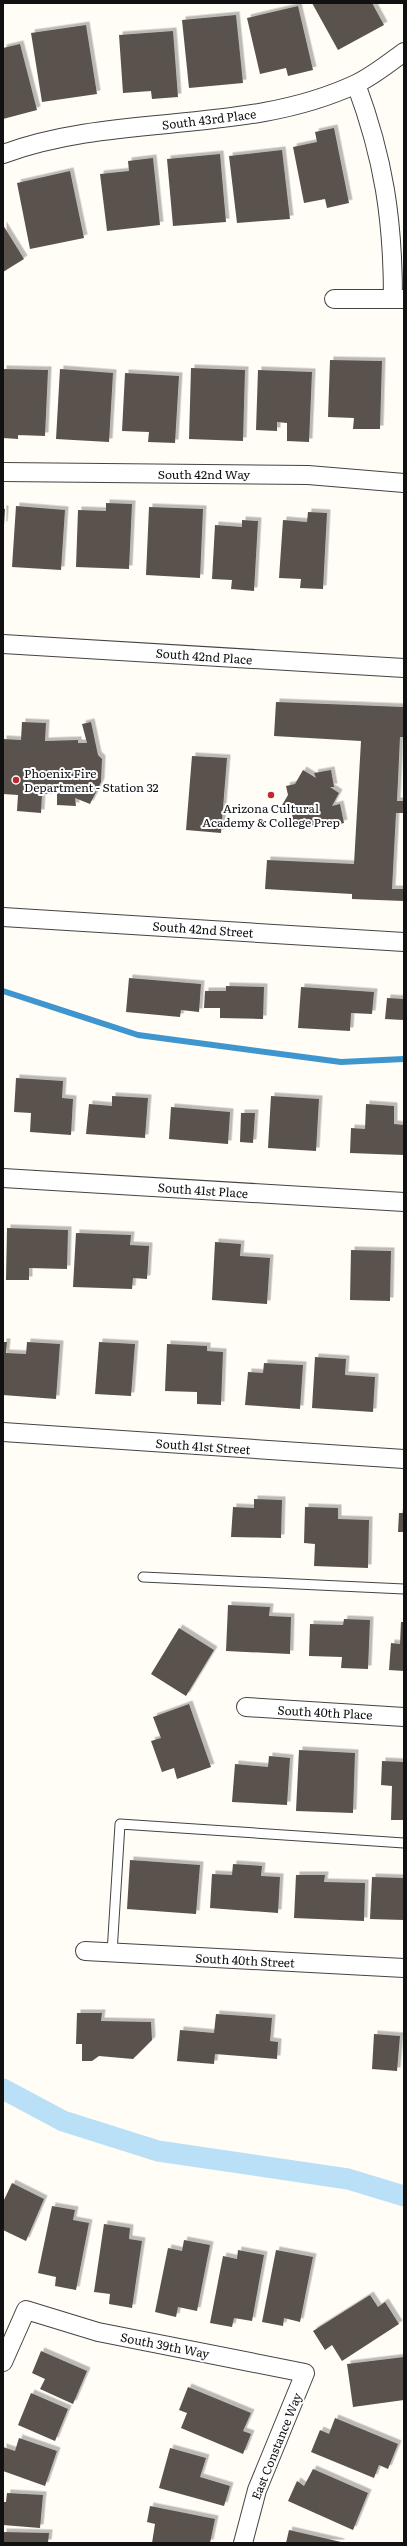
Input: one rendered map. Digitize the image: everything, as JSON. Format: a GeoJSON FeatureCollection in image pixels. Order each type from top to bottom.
{"type":"FeatureCollection","features":[{"type":"Feature","properties":{"kind":"street","name":"South 43rd Place"},"geometry":{"type":"LineString","coordinates":[[3,154],[32,143],[63,136],[236,117],[286,108],[356,84],[404,52]]}},
{"type":"Feature","properties":{"kind":"street"},"geometry":{"type":"LineString","coordinates":[[334,299],[399,299],[388,199],[379,155],[356,84]]}},
{"type":"Feature","properties":{"kind":"street","name":"South 42nd Way"},"geometry":{"type":"LineString","coordinates":[[3,472],[308,475],[404,483]]}},
{"type":"Feature","properties":{"kind":"street","name":"South 42nd Place"},"geometry":{"type":"LineString","coordinates":[[3,644],[404,668]]}},
{"type":"Feature","properties":{"kind":"street","name":"South 42nd Street"},"geometry":{"type":"LineString","coordinates":[[3,917],[404,942]]}},
{"type":"Feature","properties":{"kind":"street","name":"South 41st Place"},"geometry":{"type":"LineString","coordinates":[[3,1178],[404,1202]]}},
{"type":"Feature","properties":{"kind":"street","name":"South 41st Street"},"geometry":{"type":"LineString","coordinates":[[3,1432],[404,1459]]}},
{"type":"Feature","properties":{"kind":"street","name":"South 40th Place"},"geometry":{"type":"LineString","coordinates":[[246,1707],[404,1717]]}},
{"type":"Feature","properties":{"kind":"street","name":"South 40th Street"},"geometry":{"type":"LineString","coordinates":[[85,1952],[404,1968]]}},
{"type":"Feature","properties":{"kind":"street","name":"South 39th Way"},"geometry":{"type":"LineString","coordinates":[[3,2362],[26,2310],[98,2332],[305,2373]]}},
{"type":"Feature","properties":{"kind":"street","name":"East Constance Way"},"geometry":{"type":"LineString","coordinates":[[243,2543],[257,2490],[305,2373]]}},
{"type":"Feature","properties":{"kind":"lane"},"geometry":{"type":"LineString","coordinates":[[143,1577],[404,1589]]}},
{"type":"Feature","properties":{"kind":"lane"},"geometry":{"type":"LineString","coordinates":[[112,1953],[120,1824],[404,1843]]}},
{"type":"Feature","properties":{"kind":"building"},"geometry":{"type":"Polygon","coordinates":[[[312,3],[372,3],[384,25],[338,50],[312,3]]]}},
{"type":"Feature","properties":{"kind":"building"},"geometry":{"type":"Polygon","coordinates":[[[298,6],[313,70],[288,76],[286,68],[260,74],[247,18],[298,6]]]}},
{"type":"Feature","properties":{"kind":"building"},"geometry":{"type":"Polygon","coordinates":[[[236,15],[243,83],[189,88],[182,20],[236,15]]]}},
{"type":"Feature","properties":{"kind":"building"},"geometry":{"type":"Polygon","coordinates":[[[86,25],[97,94],[42,102],[31,33],[86,25]]]}},
{"type":"Feature","properties":{"kind":"building"},"geometry":{"type":"Polygon","coordinates":[[[173,31],[178,97],[152,99],[151,91],[123,93],[119,35],[173,31]]]}},
{"type":"Feature","properties":{"kind":"building"},"geometry":{"type":"Polygon","coordinates":[[[20,44],[37,110],[3,119],[3,48],[20,44]]]}},
{"type":"Feature","properties":{"kind":"building"},"geometry":{"type":"Polygon","coordinates":[[[334,128],[349,203],[327,208],[325,199],[304,203],[293,147],[317,142],[315,132],[334,128]]]}},
{"type":"Feature","properties":{"kind":"building"},"geometry":{"type":"Polygon","coordinates":[[[282,150],[290,219],[237,223],[229,156],[282,150]]]}},
{"type":"Feature","properties":{"kind":"building"},"geometry":{"type":"Polygon","coordinates":[[[220,154],[226,222],[173,226],[167,159],[220,154]]]}},
{"type":"Feature","properties":{"kind":"building"},"geometry":{"type":"Polygon","coordinates":[[[153,158],[160,225],[107,231],[100,174],[129,171],[128,161],[153,158]]]}},
{"type":"Feature","properties":{"kind":"building"},"geometry":{"type":"Polygon","coordinates":[[[70,171],[84,238],[30,249],[17,183],[70,171]]]}},
{"type":"Feature","properties":{"kind":"building"},"geometry":{"type":"Polygon","coordinates":[[[3,225],[24,259],[3,272],[3,225]]]}},
{"type":"Feature","properties":{"kind":"building"},"geometry":{"type":"Polygon","coordinates":[[[330,360],[382,361],[380,429],[353,429],[354,418],[328,417],[330,360]]]}},
{"type":"Feature","properties":{"kind":"building"},"geometry":{"type":"Polygon","coordinates":[[[191,368],[245,370],[243,441],[189,439],[191,368]]]}},
{"type":"Feature","properties":{"kind":"building"},"geometry":{"type":"Polygon","coordinates":[[[3,369],[48,370],[45,436],[18,435],[18,439],[3,438],[3,369]]]}},
{"type":"Feature","properties":{"kind":"building"},"geometry":{"type":"Polygon","coordinates":[[[60,369],[113,373],[109,442],[56,439],[60,369]]]}},
{"type":"Feature","properties":{"kind":"building"},"geometry":{"type":"Polygon","coordinates":[[[258,370],[312,372],[309,442],[287,441],[287,423],[277,422],[277,431],[256,430],[258,370]]]}},
{"type":"Feature","properties":{"kind":"building"},"geometry":{"type":"Polygon","coordinates":[[[125,373],[179,376],[175,443],[148,442],[149,432],[122,431],[125,373]]]}},
{"type":"Feature","properties":{"kind":"building"},"geometry":{"type":"Polygon","coordinates":[[[106,503],[132,504],[129,569],[76,567],[78,510],[106,511],[106,503]]]}},
{"type":"Feature","properties":{"kind":"building"},"geometry":{"type":"Polygon","coordinates":[[[16,506],[65,510],[61,570],[12,567],[16,506]]]}},
{"type":"Feature","properties":{"kind":"building"},"geometry":{"type":"Polygon","coordinates":[[[149,507],[203,509],[200,578],[146,575],[149,507]]]}},
{"type":"Feature","properties":{"kind":"building"},"geometry":{"type":"Polygon","coordinates":[[[3,509],[5,509],[4,525],[3,525],[3,509]]]}},
{"type":"Feature","properties":{"kind":"building"},"geometry":{"type":"Polygon","coordinates":[[[308,512],[327,513],[323,589],[300,588],[301,579],[279,578],[283,520],[307,522],[308,512]]]}},
{"type":"Feature","properties":{"kind":"building"},"geometry":{"type":"Polygon","coordinates":[[[242,520],[258,521],[254,591],[231,589],[232,580],[212,579],[215,525],[242,527],[242,520]]]}},
{"type":"Feature","properties":{"kind":"building"},"geometry":{"type":"Polygon","coordinates":[[[276,702],[404,707],[404,737],[400,737],[397,801],[404,801],[404,813],[396,813],[392,889],[404,889],[404,901],[352,899],[352,894],[265,889],[267,860],[354,864],[361,741],[274,736],[276,702]]]}},
{"type":"Feature","properties":{"kind":"building"},"geometry":{"type":"Polygon","coordinates":[[[22,722],[46,723],[45,741],[78,740],[78,743],[87,743],[82,724],[91,722],[98,755],[102,759],[101,782],[90,804],[75,798],[76,806],[57,805],[57,794],[42,794],[41,813],[17,811],[18,795],[3,794],[3,739],[21,740],[22,722]]]}},
{"type":"Feature","properties":{"kind":"building"},"geometry":{"type":"Polygon","coordinates":[[[192,756],[227,758],[221,833],[186,830],[192,756]]]}},
{"type":"Feature","properties":{"kind":"building"},"geometry":{"type":"Polygon","coordinates":[[[303,770],[316,778],[314,773],[331,770],[334,787],[330,787],[339,793],[332,806],[340,804],[344,823],[324,828],[323,820],[317,829],[306,823],[294,825],[292,814],[281,807],[288,795],[286,786],[295,784],[303,770]]]}},
{"type":"Feature","properties":{"kind":"building"},"geometry":{"type":"Polygon","coordinates":[[[129,978],[201,984],[199,1012],[181,1010],[180,1017],[126,1012],[129,978]]]}},
{"type":"Feature","properties":{"kind":"building"},"geometry":{"type":"Polygon","coordinates":[[[226,986],[264,987],[263,1019],[220,1018],[220,1008],[204,1008],[205,991],[226,991],[226,986]]]}},
{"type":"Feature","properties":{"kind":"building"},"geometry":{"type":"Polygon","coordinates":[[[301,987],[374,992],[372,1014],[351,1013],[350,1031],[298,1028],[301,987]]]}},
{"type":"Feature","properties":{"kind":"building"},"geometry":{"type":"Polygon","coordinates":[[[387,998],[404,999],[404,1025],[403,1020],[385,1019],[387,998]]]}},
{"type":"Feature","properties":{"kind":"building"},"geometry":{"type":"Polygon","coordinates":[[[16,1078],[63,1081],[62,1098],[73,1099],[71,1135],[30,1132],[31,1113],[14,1112],[16,1078]]]}},
{"type":"Feature","properties":{"kind":"building"},"geometry":{"type":"Polygon","coordinates":[[[112,1096],[148,1098],[145,1138],[86,1134],[89,1104],[112,1106],[112,1096]]]}},
{"type":"Feature","properties":{"kind":"building"},"geometry":{"type":"Polygon","coordinates":[[[271,1096],[319,1099],[316,1151],[268,1148],[271,1096]]]}},
{"type":"Feature","properties":{"kind":"building"},"geometry":{"type":"Polygon","coordinates":[[[366,1104],[394,1106],[394,1124],[404,1125],[404,1155],[350,1153],[351,1128],[365,1129],[366,1104]]]}},
{"type":"Feature","properties":{"kind":"building"},"geometry":{"type":"Polygon","coordinates":[[[171,1107],[230,1112],[228,1144],[169,1139],[171,1107]]]}},
{"type":"Feature","properties":{"kind":"building"},"geometry":{"type":"Polygon","coordinates":[[[241,1113],[255,1113],[253,1143],[240,1142],[241,1113]]]}},
{"type":"Feature","properties":{"kind":"building"},"geometry":{"type":"Polygon","coordinates":[[[7,1228],[68,1230],[67,1269],[29,1268],[29,1280],[6,1280],[7,1228]]]}},
{"type":"Feature","properties":{"kind":"building"},"geometry":{"type":"Polygon","coordinates":[[[76,1233],[131,1235],[130,1245],[149,1246],[147,1279],[133,1278],[132,1289],[73,1287],[76,1233]]]}},
{"type":"Feature","properties":{"kind":"building"},"geometry":{"type":"Polygon","coordinates":[[[215,1242],[241,1244],[240,1256],[270,1258],[267,1304],[212,1300],[215,1242]]]}},
{"type":"Feature","properties":{"kind":"building"},"geometry":{"type":"Polygon","coordinates":[[[351,1250],[391,1251],[390,1301],[350,1300],[351,1250]]]}},
{"type":"Feature","properties":{"kind":"building"},"geometry":{"type":"Polygon","coordinates":[[[3,1342],[7,1342],[6,1353],[26,1354],[27,1342],[60,1344],[56,1399],[3,1395],[3,1342]]]}},
{"type":"Feature","properties":{"kind":"building"},"geometry":{"type":"Polygon","coordinates":[[[99,1342],[135,1344],[131,1396],[95,1394],[99,1342]]]}},
{"type":"Feature","properties":{"kind":"building"},"geometry":{"type":"Polygon","coordinates":[[[167,1344],[207,1346],[207,1351],[223,1352],[221,1405],[197,1404],[197,1392],[165,1391],[167,1344]]]}},
{"type":"Feature","properties":{"kind":"building"},"geometry":{"type":"Polygon","coordinates":[[[315,1357],[346,1359],[345,1375],[375,1377],[373,1412],[312,1408],[315,1357]]]}},
{"type":"Feature","properties":{"kind":"building"},"geometry":{"type":"Polygon","coordinates":[[[264,1363],[303,1365],[300,1409],[245,1405],[248,1372],[263,1373],[264,1363]]]}},
{"type":"Feature","properties":{"kind":"building"},"geometry":{"type":"Polygon","coordinates":[[[254,1499],[282,1500],[281,1538],[231,1537],[233,1507],[254,1508],[254,1499]]]}},
{"type":"Feature","properties":{"kind":"building"},"geometry":{"type":"Polygon","coordinates":[[[305,1507],[338,1508],[338,1519],[369,1520],[368,1568],[314,1566],[315,1544],[304,1543],[305,1507]]]}},
{"type":"Feature","properties":{"kind":"building"},"geometry":{"type":"Polygon","coordinates":[[[399,1513],[404,1513],[404,1532],[398,1532],[399,1513]]]}},
{"type":"Feature","properties":{"kind":"building"},"geometry":{"type":"Polygon","coordinates":[[[228,1605],[270,1607],[269,1616],[291,1617],[290,1654],[226,1651],[228,1605]]]}},
{"type":"Feature","properties":{"kind":"building"},"geometry":{"type":"Polygon","coordinates":[[[344,1619],[370,1620],[368,1669],[341,1668],[342,1657],[309,1656],[310,1624],[343,1625],[344,1619]]]}},
{"type":"Feature","properties":{"kind":"building"},"geometry":{"type":"Polygon","coordinates":[[[401,1622],[404,1622],[404,1671],[389,1670],[391,1643],[400,1644],[401,1622]]]}},
{"type":"Feature","properties":{"kind":"building"},"geometry":{"type":"Polygon","coordinates":[[[179,1628],[214,1650],[186,1696],[151,1674],[179,1628]]]}},
{"type":"Feature","properties":{"kind":"building"},"geometry":{"type":"Polygon","coordinates":[[[189,1704],[211,1767],[177,1779],[174,1768],[162,1772],[151,1741],[161,1738],[153,1717],[189,1704]]]}},
{"type":"Feature","properties":{"kind":"building"},"geometry":{"type":"Polygon","coordinates":[[[299,1750],[355,1753],[353,1813],[296,1811],[299,1750]]]}},
{"type":"Feature","properties":{"kind":"building"},"geometry":{"type":"Polygon","coordinates":[[[269,1756],[290,1758],[287,1805],[232,1802],[235,1764],[268,1767],[269,1756]]]}},
{"type":"Feature","properties":{"kind":"building"},"geometry":{"type":"Polygon","coordinates":[[[382,1761],[404,1762],[404,1820],[391,1820],[392,1786],[381,1785],[382,1761]]]}},
{"type":"Feature","properties":{"kind":"building"},"geometry":{"type":"Polygon","coordinates":[[[130,1860],[200,1865],[196,1914],[127,1909],[130,1860]]]}},
{"type":"Feature","properties":{"kind":"building"},"geometry":{"type":"Polygon","coordinates":[[[233,1864],[262,1866],[261,1876],[280,1877],[278,1913],[210,1908],[212,1874],[232,1875],[233,1864]]]}},
{"type":"Feature","properties":{"kind":"building"},"geometry":{"type":"Polygon","coordinates":[[[296,1875],[325,1875],[324,1882],[365,1883],[364,1921],[294,1918],[296,1875]]]}},
{"type":"Feature","properties":{"kind":"building"},"geometry":{"type":"Polygon","coordinates":[[[372,1877],[404,1878],[404,1920],[370,1919],[372,1877]]]}},
{"type":"Feature","properties":{"kind":"building"},"geometry":{"type":"Polygon","coordinates":[[[77,2013],[102,2013],[101,2021],[151,2022],[152,2040],[133,2059],[99,2056],[92,2061],[82,2061],[82,2044],[76,2044],[77,2013]]]}},
{"type":"Feature","properties":{"kind":"building"},"geometry":{"type":"Polygon","coordinates":[[[216,2014],[272,2018],[270,2041],[278,2042],[277,2059],[215,2054],[214,2064],[177,2061],[180,2030],[214,2033],[216,2014]]]}},
{"type":"Feature","properties":{"kind":"building"},"geometry":{"type":"Polygon","coordinates":[[[374,2034],[400,2036],[397,2071],[372,2069],[374,2034]]]}},
{"type":"Feature","properties":{"kind":"building"},"geometry":{"type":"Polygon","coordinates":[[[12,2183],[44,2199],[26,2241],[3,2230],[3,2202],[12,2183]]]}},
{"type":"Feature","properties":{"kind":"building"},"geometry":{"type":"Polygon","coordinates":[[[52,2206],[75,2210],[73,2220],[89,2223],[76,2290],[55,2286],[56,2277],[38,2273],[52,2206]]]}},
{"type":"Feature","properties":{"kind":"building"},"geometry":{"type":"Polygon","coordinates":[[[104,2224],[130,2228],[129,2239],[142,2241],[132,2308],[109,2304],[110,2294],[94,2292],[104,2224]]]}},
{"type":"Feature","properties":{"kind":"building"},"geometry":{"type":"Polygon","coordinates":[[[184,2240],[210,2245],[197,2311],[178,2307],[176,2317],[155,2312],[168,2248],[182,2251],[184,2240]]]}},
{"type":"Feature","properties":{"kind":"building"},"geometry":{"type":"Polygon","coordinates":[[[238,2250],[264,2255],[252,2321],[234,2318],[232,2327],[210,2323],[223,2256],[237,2259],[238,2250]]]}},
{"type":"Feature","properties":{"kind":"building"},"geometry":{"type":"Polygon","coordinates":[[[276,2250],[313,2257],[300,2322],[284,2318],[283,2326],[262,2322],[276,2250]]]}},
{"type":"Feature","properties":{"kind":"building"},"geometry":{"type":"Polygon","coordinates":[[[370,2295],[378,2307],[385,2302],[399,2324],[342,2361],[332,2345],[325,2350],[313,2331],[370,2295]]]}},
{"type":"Feature","properties":{"kind":"building"},"geometry":{"type":"Polygon","coordinates":[[[41,2351],[87,2371],[73,2404],[40,2389],[45,2379],[32,2373],[41,2351]]]}},
{"type":"Feature","properties":{"kind":"building"},"geometry":{"type":"Polygon","coordinates":[[[404,2357],[404,2400],[353,2407],[347,2364],[404,2357]]]}},
{"type":"Feature","properties":{"kind":"building"},"geometry":{"type":"Polygon","coordinates":[[[188,2387],[251,2413],[243,2431],[251,2434],[243,2454],[181,2428],[187,2413],[179,2410],[188,2387]]]}},
{"type":"Feature","properties":{"kind":"building"},"geometry":{"type":"Polygon","coordinates":[[[31,2393],[68,2409],[55,2441],[18,2425],[31,2393]]]}},
{"type":"Feature","properties":{"kind":"building"},"geometry":{"type":"Polygon","coordinates":[[[335,2418],[398,2444],[388,2469],[379,2465],[374,2478],[311,2452],[320,2430],[329,2434],[335,2418]]]}},
{"type":"Feature","properties":{"kind":"building"},"geometry":{"type":"Polygon","coordinates":[[[19,2438],[57,2451],[45,2486],[3,2471],[3,2447],[15,2451],[19,2438]]]}},
{"type":"Feature","properties":{"kind":"building"},"geometry":{"type":"Polygon","coordinates":[[[170,2448],[206,2458],[200,2477],[230,2486],[224,2506],[159,2488],[170,2448]]]}},
{"type":"Feature","properties":{"kind":"building"},"geometry":{"type":"Polygon","coordinates":[[[313,2469],[368,2493],[353,2530],[288,2501],[297,2481],[304,2486],[313,2469]]]}},
{"type":"Feature","properties":{"kind":"building"},"geometry":{"type":"Polygon","coordinates":[[[7,2493],[43,2495],[40,2528],[3,2525],[3,2502],[6,2502],[7,2493]]]}},
{"type":"Feature","properties":{"kind":"building"},"geometry":{"type":"Polygon","coordinates":[[[150,2506],[215,2519],[210,2543],[152,2543],[155,2524],[147,2522],[150,2506]]]}},
{"type":"Feature","properties":{"kind":"building"},"geometry":{"type":"Polygon","coordinates":[[[289,2530],[341,2542],[341,2543],[286,2543],[289,2530]]]}},
{"type":"Feature","properties":{"kind":"building"},"geometry":{"type":"Polygon","coordinates":[[[3,2532],[49,2533],[48,2543],[3,2543],[3,2532]]]}},
{"type":"Feature","properties":{"kind":"waterway"},"geometry":{"type":"LineString","coordinates":[[3,991],[138,1035],[341,1062],[404,1059]]}},
{"type":"Feature","properties":{"kind":"waterway"},"geometry":{"type":"LineString","coordinates":[[3,2089],[63,2121],[158,2151],[348,2179],[404,2196]]}},
{"type":"Feature","properties":{"kind":"place","name":"Phoenix Fire Department - Station 32"},"geometry":{"type":"Point","coordinates":[16,780]}},
{"type":"Feature","properties":{"kind":"place","name":"Arizona Cultural Academy & College Prep"},"geometry":{"type":"Point","coordinates":[271,795]}}]}
